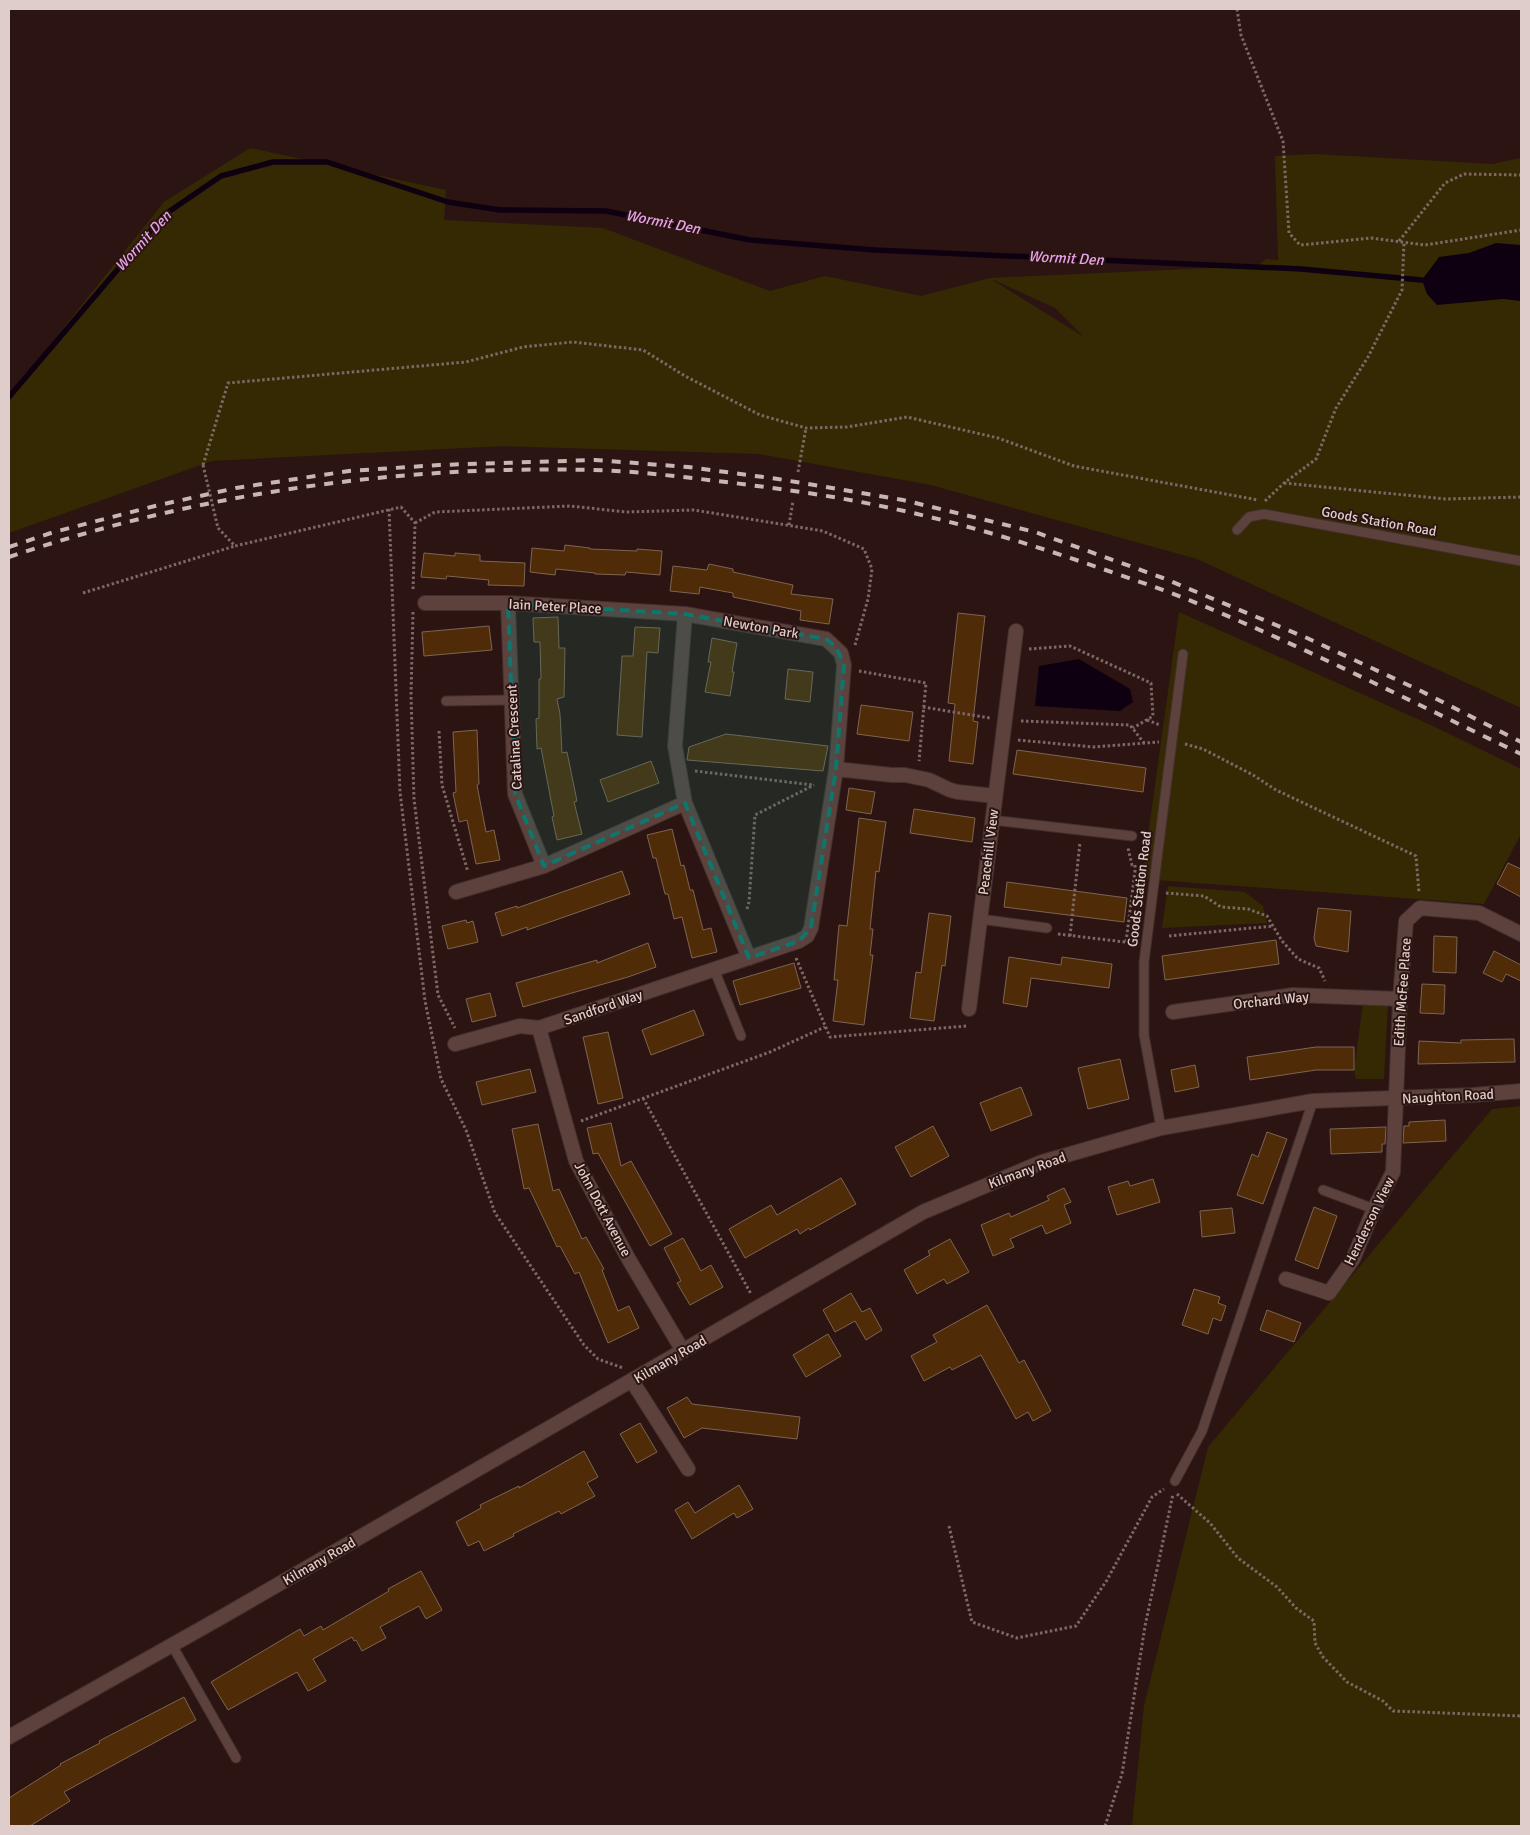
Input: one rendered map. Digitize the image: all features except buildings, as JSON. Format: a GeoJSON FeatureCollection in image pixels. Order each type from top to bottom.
{"type":"FeatureCollection","features":[{"type":"Feature","properties":{"kind":"street","name":"Iain Peter Place"},"geometry":{"type":"LineString","coordinates":[[419,603],[508,603],[685,614]]}},
{"type":"Feature","properties":{"kind":"street","name":"Catalina Crescent"},"geometry":{"type":"LineString","coordinates":[[508,603],[515,794],[544,866]]}},
{"type":"Feature","properties":{"kind":"street"},"geometry":{"type":"LineString","coordinates":[[685,614],[675,746],[685,803],[749,958],[807,936],[811,928],[836,769],[844,666]]}},
{"type":"Feature","properties":{"kind":"street","name":"Newton Park"},"geometry":{"type":"LineString","coordinates":[[685,614],[826,639],[841,653],[844,666]]}},
{"type":"Feature","properties":{"kind":"street"},"geometry":{"type":"LineString","coordinates":[[995,796],[1016,631]]}},
{"type":"Feature","properties":{"kind":"street","name":"Peacehill View"},"geometry":{"type":"LineString","coordinates":[[836,769],[918,777],[958,792],[995,796],[969,1009]]}},
{"type":"Feature","properties":{"kind":"street"},"geometry":{"type":"LineString","coordinates":[[456,892],[544,866],[685,803]]}},
{"type":"Feature","properties":{"kind":"street"},"geometry":{"type":"LineString","coordinates":[[1420,908],[1479,913],[1521,934]]}},
{"type":"Feature","properties":{"kind":"street","name":"Edith McFee Place"},"geometry":{"type":"LineString","coordinates":[[1396,1099],[1400,999],[1406,921],[1420,908]]}},
{"type":"Feature","properties":{"kind":"street","name":"Sandford Way"},"geometry":{"type":"LineString","coordinates":[[459,1043],[520,1026],[539,1028],[749,958]]}},
{"type":"Feature","properties":{"kind":"street","name":"Orchard Way"},"geometry":{"type":"LineString","coordinates":[[1173,1012],[1293,995],[1400,999]]}},
{"type":"Feature","properties":{"kind":"street","name":"John Dott Avenue"},"geometry":{"type":"LineString","coordinates":[[539,1028],[576,1161],[628,1258],[683,1351]]}},
{"type":"Feature","properties":{"kind":"street","name":"Naughton Road"},"geometry":{"type":"LineString","coordinates":[[1374,1099],[1521,1091]]}},
{"type":"Feature","properties":{"kind":"street","name":"Kilmany Road"},"geometry":{"type":"LineString","coordinates":[[9,1737],[923,1212],[1042,1162],[1161,1128],[1313,1101],[1374,1099]]}},
{"type":"Feature","properties":{"kind":"street","name":"Henderson View"},"geometry":{"type":"LineString","coordinates":[[1286,1279],[1329,1293],[1353,1259],[1374,1209],[1393,1172],[1396,1099]]}},
{"type":"Feature","properties":{"kind":"street"},"geometry":{"type":"LineString","coordinates":[[637,1378],[688,1469]]}},
{"type":"Feature","properties":{"kind":"lane","name":"Goods Station Road"},"geometry":{"type":"LineString","coordinates":[[1249,517],[1264,514],[1521,561]]}},
{"type":"Feature","properties":{"kind":"lane"},"geometry":{"type":"LineString","coordinates":[[1237,530],[1249,517]]}},
{"type":"Feature","properties":{"kind":"lane","name":"Goods Station Road"},"geometry":{"type":"LineString","coordinates":[[1161,1128],[1144,1035],[1144,962],[1183,654]]}},
{"type":"Feature","properties":{"kind":"lane"},"geometry":{"type":"LineString","coordinates":[[446,701],[512,700]]}},
{"type":"Feature","properties":{"kind":"lane"},"geometry":{"type":"LineString","coordinates":[[992,820],[1129,836]]}},
{"type":"Feature","properties":{"kind":"lane"},"geometry":{"type":"LineString","coordinates":[[980,919],[1047,928]]}},
{"type":"Feature","properties":{"kind":"lane"},"geometry":{"type":"LineString","coordinates":[[714,969],[741,1036]]}},
{"type":"Feature","properties":{"kind":"lane"},"geometry":{"type":"LineString","coordinates":[[1175,1481],[1202,1431],[1313,1101]]}},
{"type":"Feature","properties":{"kind":"lane"},"geometry":{"type":"LineString","coordinates":[[1323,1190],[1374,1209]]}},
{"type":"Feature","properties":{"kind":"lane"},"geometry":{"type":"LineString","coordinates":[[172,1645],[236,1758]]}},
{"type":"Feature","properties":{"kind":"path"},"geometry":{"type":"LineString","coordinates":[[1237,9],[1241,35],[1283,140],[1289,232],[1300,245],[1371,238],[1425,245],[1521,230]]}},
{"type":"Feature","properties":{"kind":"path"},"geometry":{"type":"LineString","coordinates":[[1398,242],[1445,183],[1464,174],[1521,175]]}},
{"type":"Feature","properties":{"kind":"path"},"geometry":{"type":"LineString","coordinates":[[1249,517],[1284,483],[1316,459],[1336,408],[1368,357],[1402,290],[1404,242]]}},
{"type":"Feature","properties":{"kind":"path"},"geometry":{"type":"LineString","coordinates":[[235,546],[218,528],[203,465],[228,383],[466,362],[523,347],[573,342],[643,350],[685,376],[760,415],[806,428],[847,428],[907,417],[998,438],[1074,466],[1264,502]]}},
{"type":"Feature","properties":{"kind":"path"},"geometry":{"type":"LineString","coordinates":[[798,472],[806,428]]}},
{"type":"Feature","properties":{"kind":"path"},"geometry":{"type":"LineString","coordinates":[[1284,483],[1445,499],[1521,497]]}},
{"type":"Feature","properties":{"kind":"path"},"geometry":{"type":"LineString","coordinates":[[788,526],[793,501]]}},
{"type":"Feature","properties":{"kind":"path"},"geometry":{"type":"LineString","coordinates":[[415,523],[435,512],[570,506],[626,512],[694,510],[823,531],[864,549],[872,569],[868,599],[854,646],[844,666],[926,683],[918,777]]}},
{"type":"Feature","properties":{"kind":"path"},"geometry":{"type":"LineString","coordinates":[[83,593],[235,546],[401,507],[415,523],[413,595]]}},
{"type":"Feature","properties":{"kind":"path"},"geometry":{"type":"LineString","coordinates":[[389,509],[400,792],[426,1001],[441,1079],[466,1130],[495,1213],[584,1345],[598,1359],[637,1378]]}},
{"type":"Feature","properties":{"kind":"path"},"geometry":{"type":"LineString","coordinates":[[419,603],[411,695],[414,799],[422,879],[438,995],[459,1043]]}},
{"type":"Feature","properties":{"kind":"path"},"geometry":{"type":"LineString","coordinates":[[1013,650],[1070,646],[1150,683],[1153,716],[1132,728]]}},
{"type":"Feature","properties":{"kind":"path"},"geometry":{"type":"LineString","coordinates":[[923,707],[1004,720],[1130,725],[1144,743],[1093,747],[1002,738]]}},
{"type":"Feature","properties":{"kind":"path"},"geometry":{"type":"LineString","coordinates":[[439,731],[442,785],[472,887]]}},
{"type":"Feature","properties":{"kind":"path"},"geometry":{"type":"LineString","coordinates":[[1171,741],[1203,749],[1253,774],[1276,790],[1416,856],[1420,908]]}},
{"type":"Feature","properties":{"kind":"path"},"geometry":{"type":"LineString","coordinates":[[679,770],[833,788]]}},
{"type":"Feature","properties":{"kind":"path"},"geometry":{"type":"LineString","coordinates":[[738,933],[749,902],[756,815],[814,785]]}},
{"type":"Feature","properties":{"kind":"path"},"geometry":{"type":"LineString","coordinates":[[1070,936],[1081,830]]}},
{"type":"Feature","properties":{"kind":"path"},"geometry":{"type":"LineString","coordinates":[[1126,942],[1136,865],[1132,866],[1129,836]]}},
{"type":"Feature","properties":{"kind":"path"},"geometry":{"type":"LineString","coordinates":[[1153,892],[1204,896],[1221,907],[1248,909],[1267,916],[1282,940],[1298,959],[1319,968],[1332,996]]}},
{"type":"Feature","properties":{"kind":"path"},"geometry":{"type":"LineString","coordinates":[[1169,936],[1273,926]]}},
{"type":"Feature","properties":{"kind":"path"},"geometry":{"type":"LineString","coordinates":[[1047,928],[1059,935],[1146,945]]}},
{"type":"Feature","properties":{"kind":"path"},"geometry":{"type":"LineString","coordinates":[[790,944],[830,1038],[969,1026],[969,1009]]}},
{"type":"Feature","properties":{"kind":"path"},"geometry":{"type":"LineString","coordinates":[[566,1126],[770,1052],[825,1027]]}},
{"type":"Feature","properties":{"kind":"path"},"geometry":{"type":"LineString","coordinates":[[644,1098],[758,1307]]}},
{"type":"Feature","properties":{"kind":"path"},"geometry":{"type":"LineString","coordinates":[[949,1526],[972,1622],[1017,1638],[1076,1626],[1107,1580],[1152,1497],[1175,1481]]}},
{"type":"Feature","properties":{"kind":"path"},"geometry":{"type":"LineString","coordinates":[[1106,1826],[1122,1774],[1145,1626],[1173,1491],[1210,1523],[1238,1558],[1277,1587],[1296,1608],[1314,1621],[1315,1643],[1323,1657],[1347,1682],[1383,1701],[1393,1711],[1521,1716]]}},
{"type":"Feature","properties":{"kind":"highlighted area"},"geometry":{"type":"Polygon","coordinates":[[[508,603],[685,614],[826,639],[836,647],[844,665],[836,769],[811,928],[799,941],[749,958],[685,803],[544,866],[515,794],[508,603]]]}},
{"type":"Feature","properties":{"kind":"shaded area"},"geometry":{"type":"Polygon","coordinates":[[[250,148],[446,190],[444,220],[603,228],[770,291],[825,276],[921,296],[990,278],[1257,266],[1266,259],[1278,260],[1275,156],[1316,154],[1492,164],[1521,158],[1521,708],[1197,559],[931,485],[759,454],[504,446],[212,461],[9,533],[9,396],[164,202],[250,148]],[[994,280],[1084,337],[1055,308],[994,280]]]}},
{"type":"Feature","properties":{"kind":"shaded area"},"geometry":{"type":"Polygon","coordinates":[[[1496,243],[1521,245],[1521,301],[1503,299],[1437,305],[1427,294],[1422,280],[1439,257],[1469,253],[1496,243]]]}},
{"type":"Feature","properties":{"kind":"shaded area"},"geometry":{"type":"Polygon","coordinates":[[[1179,612],[1433,726],[1521,769],[1521,834],[1484,904],[1142,879],[1179,612]]]}},
{"type":"Feature","properties":{"kind":"shaded area"},"geometry":{"type":"Polygon","coordinates":[[[1079,659],[1130,689],[1133,702],[1120,711],[1035,706],[1039,666],[1079,659]]]}},
{"type":"Feature","properties":{"kind":"shaded area"},"geometry":{"type":"Polygon","coordinates":[[[1168,886],[1245,892],[1263,906],[1267,923],[1162,928],[1168,886]]]}},
{"type":"Feature","properties":{"kind":"shaded area"},"geometry":{"type":"Polygon","coordinates":[[[1363,1003],[1388,1004],[1384,1079],[1356,1079],[1354,1070],[1363,1003]]]}},
{"type":"Feature","properties":{"kind":"shaded area"},"geometry":{"type":"Polygon","coordinates":[[[1521,1106],[1521,1826],[1132,1826],[1144,1706],[1208,1447],[1492,1109],[1521,1106]]]}},
{"type":"Feature","properties":{"kind":"waterway","name":"Wormit Den"},"geometry":{"type":"LineString","coordinates":[[9,397],[164,215],[221,176],[273,162],[327,162],[448,202],[500,210],[606,211],[750,240],[875,250],[1301,269],[1422,280]]}},
{"type":"Feature","properties":{"kind":"railway"},"geometry":{"type":"LineString","coordinates":[[9,547],[54,532],[155,506],[236,488],[349,471],[439,465],[595,460],[688,467],[778,479],[903,500],[1035,532],[1163,578],[1307,638],[1421,691],[1521,742]]}},
{"type":"Feature","properties":{"kind":"railway"},"geometry":{"type":"LineString","coordinates":[[9,557],[151,516],[224,500],[370,479],[444,473],[592,470],[659,474],[747,485],[849,500],[948,521],[1089,564],[1184,598],[1270,634],[1521,754]]}}]}
